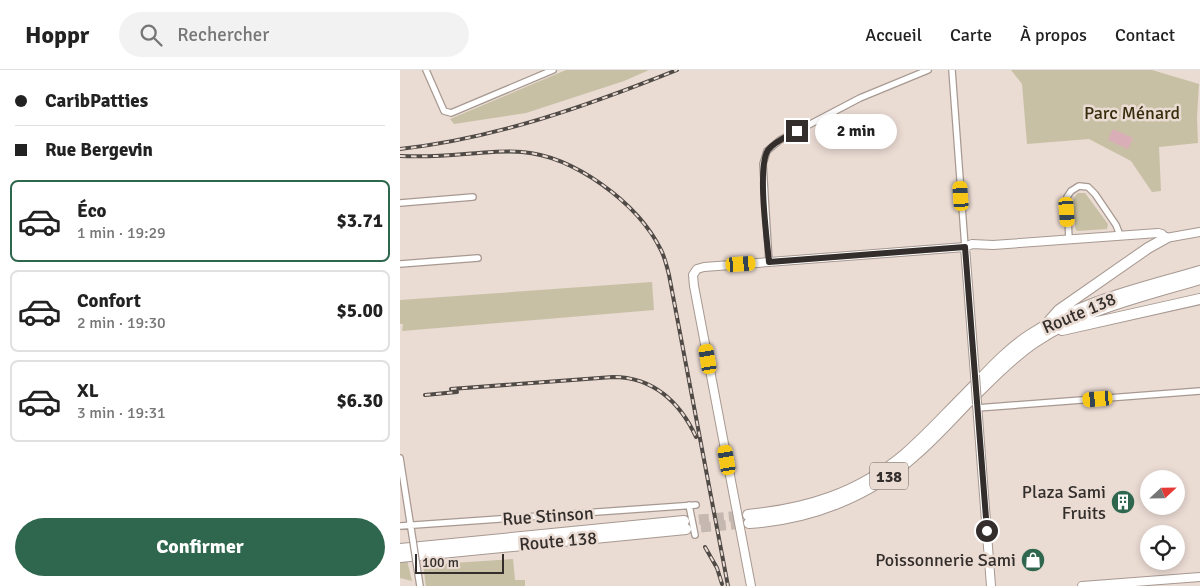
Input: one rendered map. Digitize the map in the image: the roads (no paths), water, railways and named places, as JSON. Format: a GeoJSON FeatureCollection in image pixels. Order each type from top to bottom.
{"type":"FeatureCollection","features":[{"type":"Feature","properties":{"kind":"highway"},"geometry":{"type":"LineString","coordinates":[[1047,330],[1059,310],[1166,238]]}},
{"type":"Feature","properties":{"kind":"highway","name":"Route 138"},"geometry":{"type":"LineString","coordinates":[[748,519],[784,519],[820,510],[850,498],[885,479],[920,451],[1014,358],[1071,312],[1200,270]]}},
{"type":"Feature","properties":{"kind":"highway","name":"Route 138"},"geometry":{"type":"LineString","coordinates":[[1047,330],[1084,315],[1200,279]]}},
{"type":"Feature","properties":{"kind":"highway"},"geometry":{"type":"LineString","coordinates":[[1047,330],[1200,299]]}},
{"type":"Feature","properties":{"kind":"highway","name":"Route 138"},"geometry":{"type":"LineString","coordinates":[[400,548],[685,525],[400,556]]}},
{"type":"Feature","properties":{"kind":"street"},"geometry":{"type":"LineString","coordinates":[[426,70],[444,111],[450,113],[554,70]]}},
{"type":"Feature","properties":{"kind":"street"},"geometry":{"type":"LineString","coordinates":[[769,262],[763,170],[765,155],[770,148],[780,140],[849,104],[928,70]]}},
{"type":"Feature","properties":{"kind":"street"},"geometry":{"type":"LineString","coordinates":[[952,70],[991,586]]}},
{"type":"Feature","properties":{"kind":"street"},"geometry":{"type":"LineString","coordinates":[[1069,240],[1067,197],[1071,191],[1080,186],[1088,188],[1095,194],[1116,225],[1120,235]]}},
{"type":"Feature","properties":{"kind":"street"},"geometry":{"type":"LineString","coordinates":[[400,202],[474,197]]}},
{"type":"Feature","properties":{"kind":"street"},"geometry":{"type":"LineString","coordinates":[[751,586],[693,282],[693,275],[696,269],[701,267],[965,247],[972,244],[993,245],[1158,233],[1166,238],[1200,232]]}},
{"type":"Feature","properties":{"kind":"street"},"geometry":{"type":"LineString","coordinates":[[400,264],[478,258]]}},
{"type":"Feature","properties":{"kind":"street"},"geometry":{"type":"LineString","coordinates":[[977,406],[1200,391]]}},
{"type":"Feature","properties":{"kind":"street"},"geometry":{"type":"LineString","coordinates":[[400,458],[420,586]]}},
{"type":"Feature","properties":{"kind":"street","name":"Rue Stinson"},"geometry":{"type":"LineString","coordinates":[[400,526],[692,505],[695,535]]}},
{"type":"Feature","properties":{"kind":"street"},"geometry":{"type":"LineString","coordinates":[[1082,586],[1200,577]]}},
{"type":"Feature","properties":{"kind":"tunnel"},"geometry":{"type":"LineString","coordinates":[[684,521],[748,515]]}},
{"type":"Feature","properties":{"kind":"tunnel"},"geometry":{"type":"LineString","coordinates":[[686,529],[749,523]]}},
{"type":"Feature","properties":{"kind":"railway"},"geometry":{"type":"LineString","coordinates":[[400,149],[436,144],[507,129],[575,108],[677,70]]}},
{"type":"Feature","properties":{"kind":"railway"},"geometry":{"type":"LineString","coordinates":[[400,156],[441,156],[508,151],[542,155],[583,172],[602,185],[621,199],[651,232],[666,262],[669,275],[728,586]]}},
{"type":"Feature","properties":{"kind":"railway"},"geometry":{"type":"LineString","coordinates":[[451,389],[613,377],[627,378],[641,381],[664,394],[682,413],[696,437]]}},
{"type":"Feature","properties":{"kind":"railway"},"geometry":{"type":"LineString","coordinates":[[425,395],[457,392]]}},
{"type":"Feature","properties":{"kind":"railway"},"geometry":{"type":"LineString","coordinates":[[705,547],[717,568],[722,584]]}},
{"type":"Feature","properties":{"kind":"place","name":"Plaza Sami Fruits"},"geometry":{"type":"Point","coordinates":[1123,502]}},
{"type":"Feature","properties":{"kind":"place","name":"Poissonnerie Sami"},"geometry":{"type":"Point","coordinates":[1033,560]}},
{"type":"Feature","properties":{"kind":"park label","name":"Parc Ménard"},"geometry":{"type":"Point","coordinates":[1132,113]}}]}
